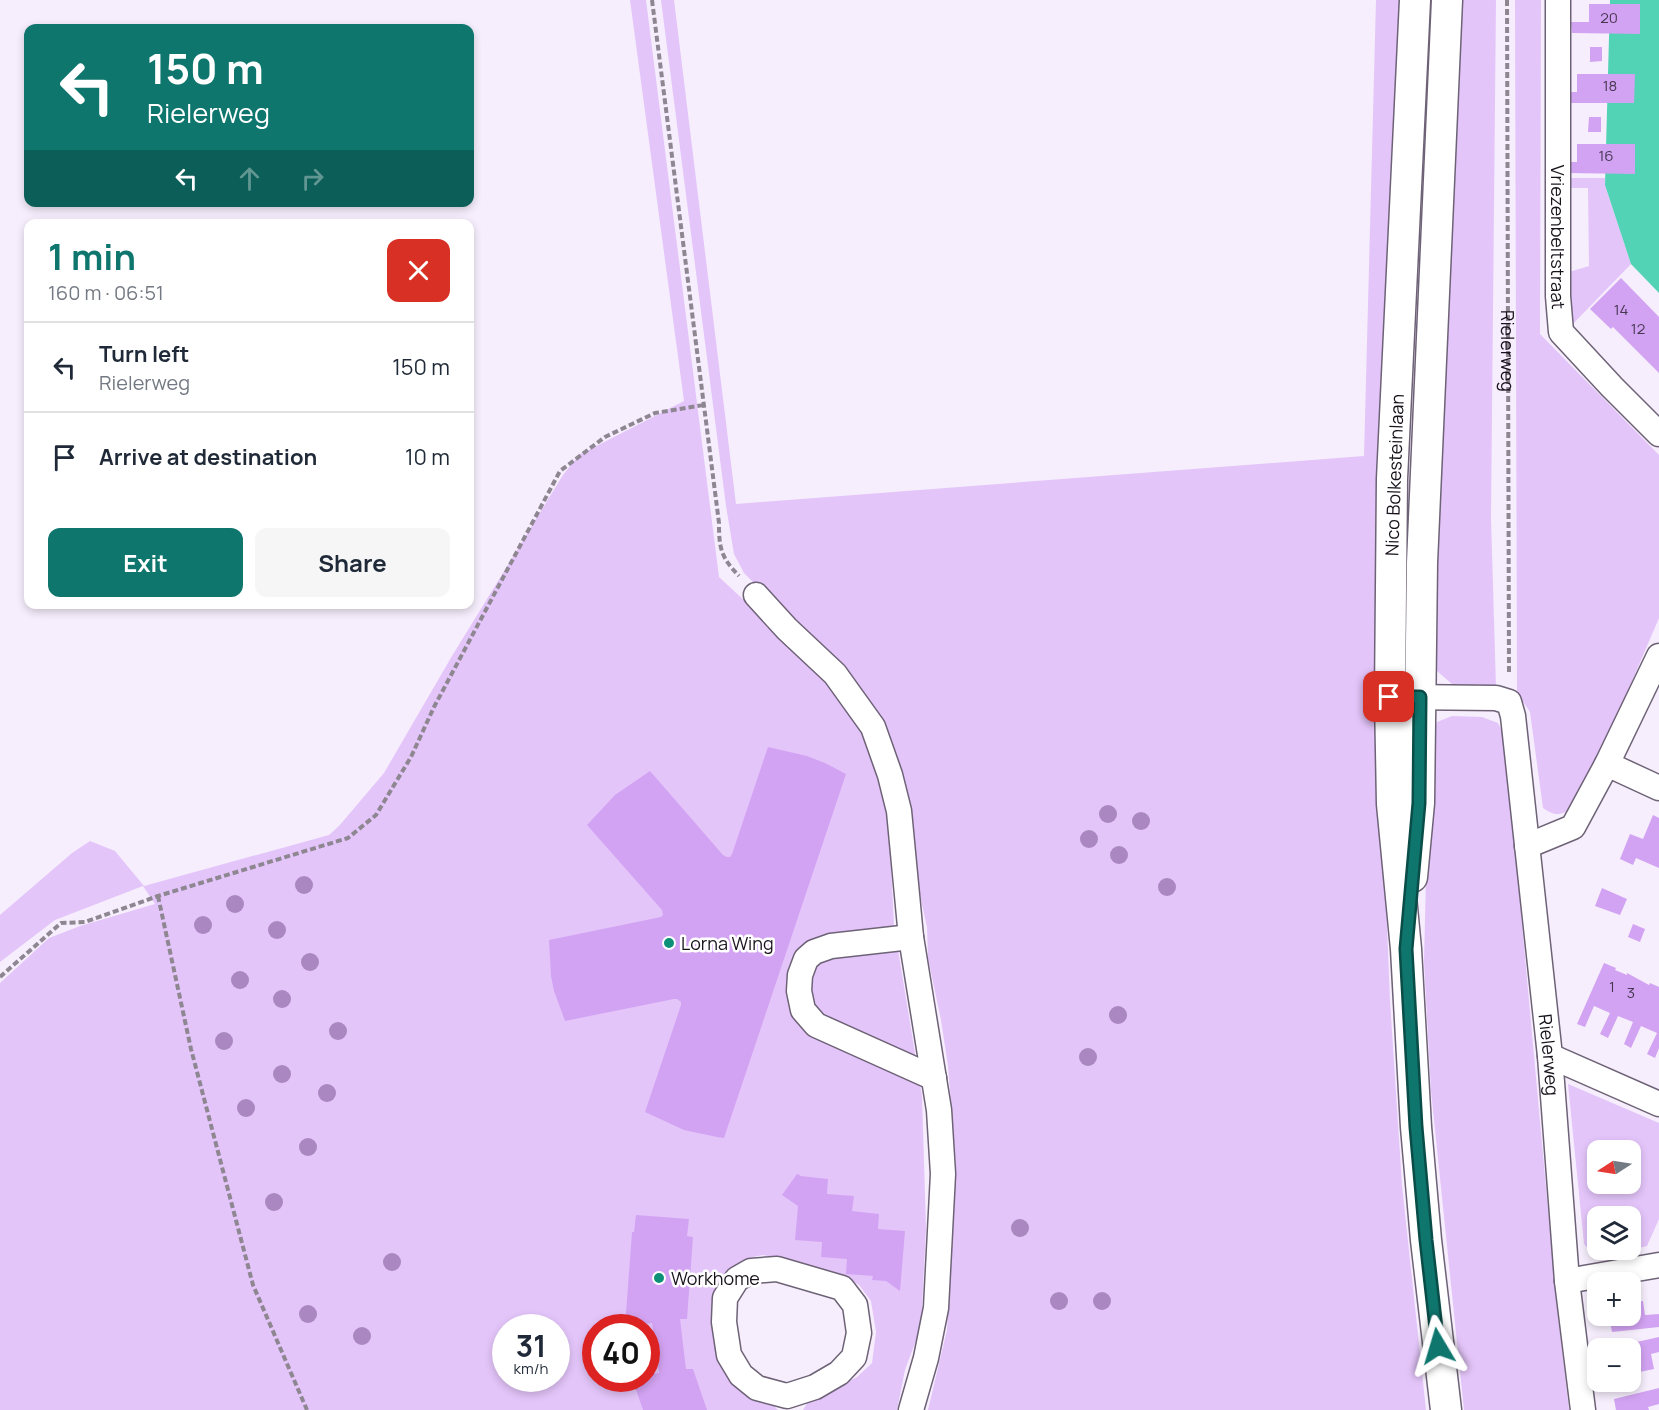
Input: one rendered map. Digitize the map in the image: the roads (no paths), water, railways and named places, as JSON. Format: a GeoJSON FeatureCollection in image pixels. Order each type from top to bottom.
{"type":"FeatureCollection","features":[{"type":"Feature","properties":{"kind":"street","name":"Nico Bolkesteinlaan"},"geometry":{"type":"LineString","coordinates":[[1415,0],[1392,479],[1389,697],[1392,804],[1406,949],[1416,1127],[1426,1240],[1446,1410]]}},
{"type":"Feature","properties":{"kind":"street","name":"Nico Bolkesteinlaan"},"geometry":{"type":"LineString","coordinates":[[1406,949],[1419,803],[1422,563],[1447,0]]}},
{"type":"Feature","properties":{"kind":"street","name":"Vriezenbeltstraat"},"geometry":{"type":"LineString","coordinates":[[1558,0],[1558,296],[1561,332],[1659,434]]}},
{"type":"Feature","properties":{"kind":"street"},"geometry":{"type":"LineString","coordinates":[[756,596],[835,674],[873,727],[890,775],[899,811],[911,937],[939,1110],[943,1174],[936,1308],[926,1358],[911,1410]]}},
{"type":"Feature","properties":{"kind":"street"},"geometry":{"type":"LineString","coordinates":[[1527,846],[1573,827],[1607,764],[1659,656]]}},
{"type":"Feature","properties":{"kind":"street"},"geometry":{"type":"LineString","coordinates":[[1389,697],[1420,697]]}},
{"type":"Feature","properties":{"kind":"street","name":"Rielerweg"},"geometry":{"type":"LineString","coordinates":[[1420,697],[1497,698],[1509,702],[1514,716],[1550,1056],[1567,1281],[1583,1410]]}},
{"type":"Feature","properties":{"kind":"street"},"geometry":{"type":"LineString","coordinates":[[1607,764],[1659,788]]}},
{"type":"Feature","properties":{"kind":"street"},"geometry":{"type":"LineString","coordinates":[[911,937],[831,946],[814,952],[806,959],[800,975],[799,991],[803,1010],[816,1024],[934,1078]]}},
{"type":"Feature","properties":{"kind":"street"},"geometry":{"type":"LineString","coordinates":[[1550,1056],[1659,1104]]}},
{"type":"Feature","properties":{"kind":"street"},"geometry":{"type":"LineString","coordinates":[[1567,1281],[1659,1265]]}},
{"type":"Feature","properties":{"kind":"street"},"geometry":{"type":"LineString","coordinates":[[777,1269],[842,1288],[855,1305],[859,1333],[855,1357],[839,1373],[788,1403],[757,1388],[741,1376],[729,1355],[724,1322],[725,1298],[737,1279],[751,1271],[777,1269]]}},
{"type":"Feature","properties":{"kind":"place","name":"Lorna Wing"},"geometry":{"type":"Point","coordinates":[669,943]}},
{"type":"Feature","properties":{"kind":"place","name":"Workhome"},"geometry":{"type":"Point","coordinates":[659,1278]}}]}
